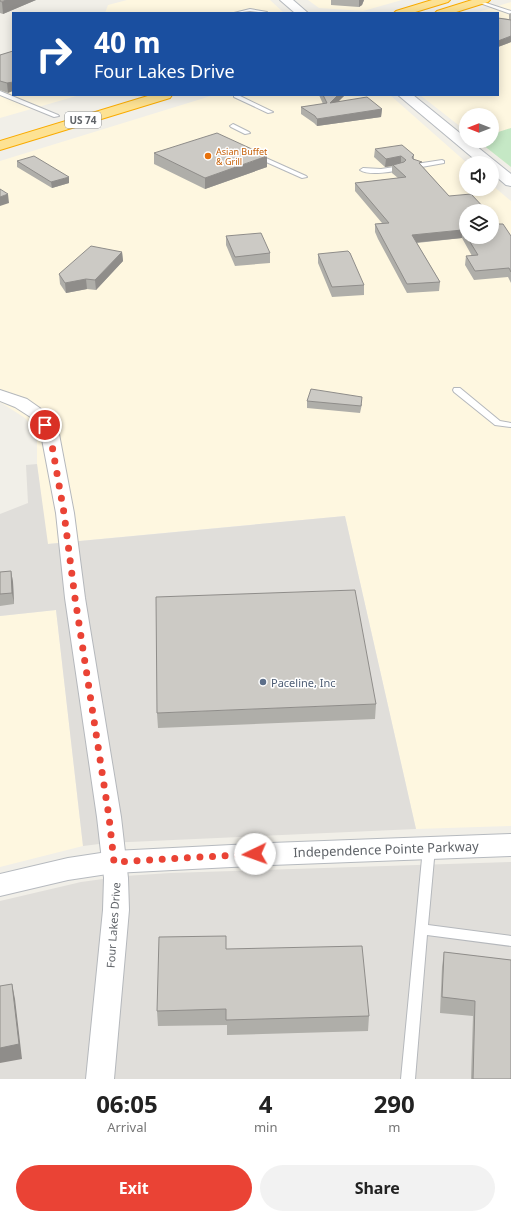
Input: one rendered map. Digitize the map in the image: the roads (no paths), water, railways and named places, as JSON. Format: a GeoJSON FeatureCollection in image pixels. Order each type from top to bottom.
{"type":"FeatureCollection","features":[{"type":"Feature","properties":{"kind":"highway"},"geometry":{"type":"LineString","coordinates":[[403,12],[444,0]]}},
{"type":"Feature","properties":{"kind":"highway"},"geometry":{"type":"LineString","coordinates":[[444,12],[481,1]]}},
{"type":"Feature","properties":{"kind":"highway","name":"US 74"},"geometry":{"type":"LineString","coordinates":[[0,133],[123,96]]}},
{"type":"Feature","properties":{"kind":"highway","name":"US 74"},"geometry":{"type":"LineString","coordinates":[[0,146],[162,96]]}},
{"type":"Feature","properties":{"kind":"street"},"geometry":{"type":"LineString","coordinates":[[286,0],[301,12]]}},
{"type":"Feature","properties":{"kind":"street"},"geometry":{"type":"LineString","coordinates":[[406,96],[479,156]]}},
{"type":"Feature","properties":{"kind":"street"},"geometry":{"type":"LineString","coordinates":[[499,172],[511,182]]}},
{"type":"Feature","properties":{"kind":"street","name":"Four Lakes Drive"},"geometry":{"type":"LineString","coordinates":[[0,395],[21,404],[38,415],[50,434],[64,513],[75,598],[109,817],[114,862],[116,910],[100,1079]]}},
{"type":"Feature","properties":{"kind":"street","name":"Independence Pointe Parkway"},"geometry":{"type":"LineString","coordinates":[[0,885],[68,869],[114,862],[429,847],[511,845]]}},
{"type":"Feature","properties":{"kind":"lane"},"geometry":{"type":"LineString","coordinates":[[481,1],[510,12]]}},
{"type":"Feature","properties":{"kind":"lane"},"geometry":{"type":"LineString","coordinates":[[241,12],[250,10],[260,12]]}},
{"type":"Feature","properties":{"kind":"lane"},"geometry":{"type":"LineString","coordinates":[[499,16],[510,12]]}},
{"type":"Feature","properties":{"kind":"lane"},"geometry":{"type":"LineString","coordinates":[[0,93],[56,116]]}},
{"type":"Feature","properties":{"kind":"lane"},"geometry":{"type":"LineString","coordinates":[[236,96],[270,112]]}},
{"type":"Feature","properties":{"kind":"lane"},"geometry":{"type":"LineString","coordinates":[[233,126],[247,132]]}},
{"type":"Feature","properties":{"kind":"lane"},"geometry":{"type":"LineString","coordinates":[[251,154],[304,177]]}},
{"type":"Feature","properties":{"kind":"lane"},"geometry":{"type":"LineString","coordinates":[[416,166],[442,162]]}},
{"type":"Feature","properties":{"kind":"lane"},"geometry":{"type":"LineString","coordinates":[[363,170],[381,171],[402,168]]}},
{"type":"Feature","properties":{"kind":"lane"},"geometry":{"type":"LineString","coordinates":[[457,390],[498,424],[511,425]]}},
{"type":"Feature","properties":{"kind":"lane"},"geometry":{"type":"LineString","coordinates":[[408,1079],[429,847]]}},
{"type":"Feature","properties":{"kind":"lane"},"geometry":{"type":"LineString","coordinates":[[421,929],[511,941]]}},
{"type":"Feature","properties":{"kind":"place","name":"Asian Buffet & Grill"},"geometry":{"type":"Point","coordinates":[208,156]}},
{"type":"Feature","properties":{"kind":"place","name":"Paceline, Inc"},"geometry":{"type":"Point","coordinates":[263,682]}}]}
